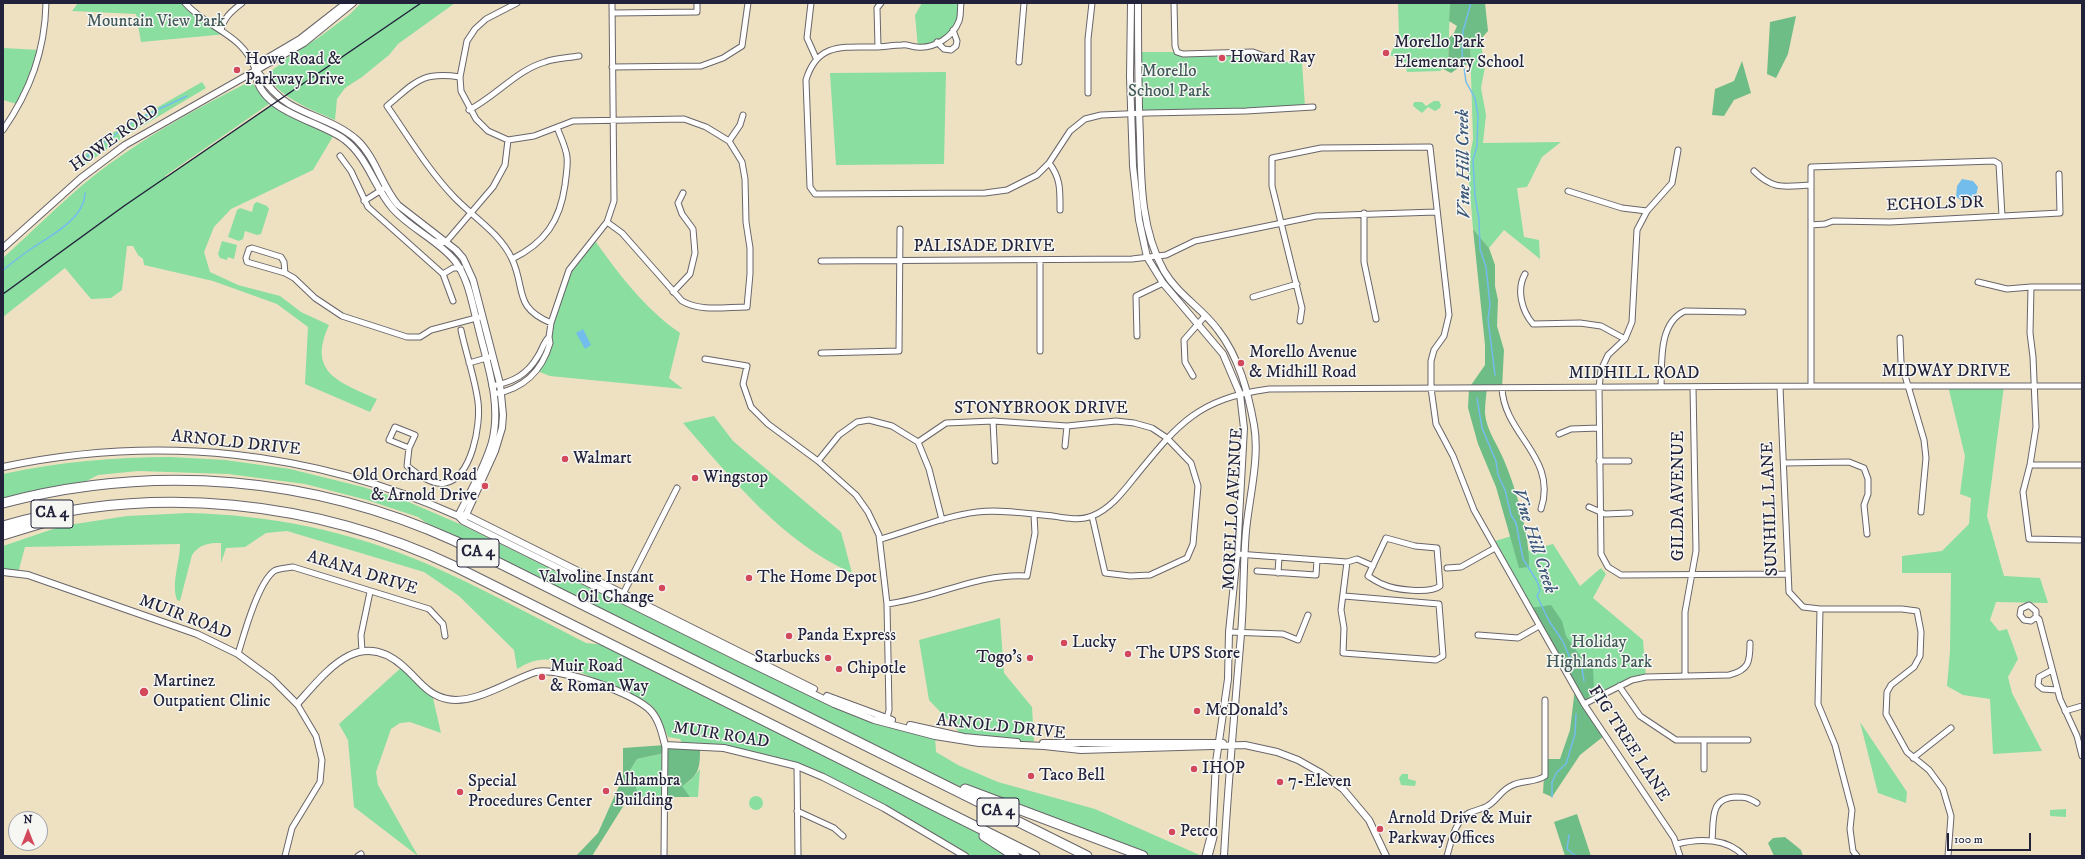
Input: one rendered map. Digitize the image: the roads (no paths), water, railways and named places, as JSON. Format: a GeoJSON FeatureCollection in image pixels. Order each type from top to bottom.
{"type":"FeatureCollection","features":[{"type":"Feature","properties":{"kind":"highway","name":"CA 4"},"geometry":{"type":"LineString","coordinates":[[5,503],[54,492],[105,484],[190,480],[228,482],[280,488],[363,506],[406,521],[454,541],[1087,856]]}},
{"type":"Feature","properties":{"kind":"highway","name":"CA 4"},"geometry":{"type":"LineString","coordinates":[[3,526],[58,513],[102,506],[180,502],[258,507],[321,519],[396,541],[456,567],[1035,856]]}},
{"type":"Feature","properties":{"kind":"highway"},"geometry":{"type":"LineString","coordinates":[[3,535],[102,506]]}},
{"type":"Feature","properties":{"kind":"highway"},"geometry":{"type":"LineString","coordinates":[[909,767],[1143,856]]}},
{"type":"Feature","properties":{"kind":"highway"},"geometry":{"type":"LineString","coordinates":[[946,812],[1015,856]]}},
{"type":"Feature","properties":{"kind":"highway"},"geometry":{"type":"LineString","coordinates":[[1207,856],[1212,837]]}},
{"type":"Feature","properties":{"kind":"street"},"geometry":{"type":"LineString","coordinates":[[3,130],[20,105],[35,68],[45,28],[46,3]]}},
{"type":"Feature","properties":{"kind":"street"},"geometry":{"type":"LineString","coordinates":[[185,3],[204,21],[221,30],[240,44],[252,60],[257,82],[275,103],[302,119],[335,133],[354,147],[370,171],[380,191],[396,212],[434,241],[451,256],[459,267],[468,286],[486,358],[494,394],[495,417],[492,442],[485,461],[458,516],[465,518],[500,438],[504,415],[500,384],[483,316],[468,268],[462,258],[446,242],[398,205],[386,187],[374,163],[357,141],[331,123],[286,101],[271,90],[255,69]]}},
{"type":"Feature","properties":{"kind":"street"},"geometry":{"type":"LineString","coordinates":[[221,30],[222,22],[242,3]]}},
{"type":"Feature","properties":{"kind":"street","name":"HOWE ROAD"},"geometry":{"type":"LineString","coordinates":[[255,69],[261,62],[313,30],[346,3]]}},
{"type":"Feature","properties":{"kind":"street","name":"HOWE ROAD"},"geometry":{"type":"LineString","coordinates":[[3,248],[81,178],[126,145],[255,69],[264,67],[304,43],[353,3]]}},
{"type":"Feature","properties":{"kind":"street"},"geometry":{"type":"LineString","coordinates":[[517,3],[486,19],[475,29],[467,41],[460,77],[461,91],[470,110],[488,131],[508,140],[534,136],[573,121],[684,119],[706,127],[729,141],[742,162],[745,179],[746,222],[750,248],[750,274],[747,307],[691,306],[682,301],[622,234],[607,222]]}},
{"type":"Feature","properties":{"kind":"street"},"geometry":{"type":"LineString","coordinates":[[494,394],[502,393],[525,382],[537,371],[548,350],[550,343],[549,337],[551,323],[569,270],[607,222],[614,200],[612,3]]}},
{"type":"Feature","properties":{"kind":"street"},"geometry":{"type":"LineString","coordinates":[[613,12],[696,12],[697,3]]}},
{"type":"Feature","properties":{"kind":"street"},"geometry":{"type":"LineString","coordinates":[[612,67],[701,66],[723,58],[742,46],[748,3]]}},
{"type":"Feature","properties":{"kind":"street"},"geometry":{"type":"LineString","coordinates":[[811,3],[807,38],[816,58]]}},
{"type":"Feature","properties":{"kind":"street"},"geometry":{"type":"LineString","coordinates":[[878,47],[878,8],[881,3]]}},
{"type":"Feature","properties":{"kind":"street"},"geometry":{"type":"LineString","coordinates":[[961,3],[959,21],[949,37],[937,42],[918,48],[904,44],[878,47],[840,47],[827,51],[816,58],[810,68],[806,80],[810,187],[815,194],[985,193],[1007,190],[1024,183],[1037,175],[1049,163],[1070,131],[1085,119],[1101,115],[1139,113],[1246,111],[1314,107]]}},
{"type":"Feature","properties":{"kind":"street"},"geometry":{"type":"LineString","coordinates":[[1019,62],[1024,3]]}},
{"type":"Feature","properties":{"kind":"street"},"geometry":{"type":"LineString","coordinates":[[1088,93],[1088,39],[1092,3]]}},
{"type":"Feature","properties":{"kind":"street","name":"MORELLO AVENUE"},"geometry":{"type":"LineString","coordinates":[[1130,3],[1130,77],[1133,166],[1139,220],[1147,257],[1163,283],[1198,322],[1223,354],[1240,394],[1244,428],[1237,554],[1229,632],[1228,680],[1219,745],[1211,856]]}},
{"type":"Feature","properties":{"kind":"street","name":"MORELLO AVENUE"},"geometry":{"type":"LineString","coordinates":[[1138,3],[1139,113],[1144,215],[1157,256],[1164,271],[1179,293],[1205,316],[1218,330],[1231,351],[1242,373],[1255,435],[1253,491],[1246,529],[1241,633],[1231,745],[1224,856]]}},
{"type":"Feature","properties":{"kind":"street"},"geometry":{"type":"LineString","coordinates":[[1174,3],[1175,46],[1177,52],[1183,54],[1253,52],[1264,56]]}},
{"type":"Feature","properties":{"kind":"street"},"geometry":{"type":"LineString","coordinates":[[937,42],[944,49],[951,50],[956,46],[957,41],[953,30]]}},
{"type":"Feature","properties":{"kind":"street"},"geometry":{"type":"LineString","coordinates":[[470,110],[485,101],[524,71],[545,62],[579,56]]}},
{"type":"Feature","properties":{"kind":"street"},"geometry":{"type":"LineString","coordinates":[[460,77],[434,74],[419,80],[387,106],[453,197],[491,231],[512,259],[526,305],[537,317],[551,323]]}},
{"type":"Feature","properties":{"kind":"street"},"geometry":{"type":"LineString","coordinates":[[729,141],[740,125],[743,115]]}},
{"type":"Feature","properties":{"kind":"street"},"geometry":{"type":"LineString","coordinates":[[512,259],[529,251],[541,240],[553,225],[562,203],[567,156],[557,127]]}},
{"type":"Feature","properties":{"kind":"street"},"geometry":{"type":"LineString","coordinates":[[434,241],[441,243],[446,242],[493,187],[504,166],[508,140]]}},
{"type":"Feature","properties":{"kind":"street","name":"FIG TREE LANE"},"geometry":{"type":"LineString","coordinates":[[1282,223],[1272,186],[1272,158],[1322,148],[1430,147],[1448,316],[1444,336],[1434,350],[1431,388],[1436,424],[1453,456],[1474,510],[1495,548],[1584,704],[1677,844],[1680,856]]}},
{"type":"Feature","properties":{"kind":"street"},"geometry":{"type":"LineString","coordinates":[[1678,150],[1672,183],[1647,210],[1637,230],[1632,322],[1625,339],[1608,355],[1601,370],[1599,388],[1601,554],[1608,567],[1621,575],[1788,574]]}},
{"type":"Feature","properties":{"kind":"street"},"geometry":{"type":"LineString","coordinates":[[340,156],[351,171],[364,200],[388,226],[434,264],[443,274],[453,300]]}},
{"type":"Feature","properties":{"kind":"street"},"geometry":{"type":"LineString","coordinates":[[1811,386],[1811,167],[1994,161],[1999,164],[2002,216]]}},
{"type":"Feature","properties":{"kind":"street"},"geometry":{"type":"LineString","coordinates":[[1049,163],[1056,172],[1060,183],[1060,210]]}},
{"type":"Feature","properties":{"kind":"street"},"geometry":{"type":"LineString","coordinates":[[1754,171],[1763,180],[1776,186],[1811,185]]}},
{"type":"Feature","properties":{"kind":"street","name":"ECHOLS DR"},"geometry":{"type":"LineString","coordinates":[[1811,225],[1826,224],[1833,221],[1890,222],[2060,213],[2059,174]]}},
{"type":"Feature","properties":{"kind":"street"},"geometry":{"type":"LineString","coordinates":[[364,200],[386,187]]}},
{"type":"Feature","properties":{"kind":"street"},"geometry":{"type":"LineString","coordinates":[[1568,191],[1622,208],[1647,210]]}},
{"type":"Feature","properties":{"kind":"street"},"geometry":{"type":"LineString","coordinates":[[673,292],[690,274],[695,253],[693,229],[682,214],[678,203],[683,193]]}},
{"type":"Feature","properties":{"kind":"street","name":"PALISADE DRIVE"},"geometry":{"type":"LineString","coordinates":[[821,261],[1132,259],[1166,254],[1195,241],[1316,216],[1364,213],[1436,212]]}},
{"type":"Feature","properties":{"kind":"street"},"geometry":{"type":"LineString","coordinates":[[1364,213],[1364,262],[1376,319]]}},
{"type":"Feature","properties":{"kind":"street"},"geometry":{"type":"LineString","coordinates":[[1282,223],[1302,308],[1300,320]]}},
{"type":"Feature","properties":{"kind":"street"},"geometry":{"type":"LineString","coordinates":[[821,353],[899,351],[900,229]]}},
{"type":"Feature","properties":{"kind":"street"},"geometry":{"type":"LineString","coordinates":[[285,273],[284,262],[280,257],[252,248],[248,249],[246,258],[247,262],[285,273],[294,278],[315,298],[342,316],[407,337],[420,337],[432,330],[483,316]]}},
{"type":"Feature","properties":{"kind":"street"},"geometry":{"type":"LineString","coordinates":[[1040,260],[1040,351]]}},
{"type":"Feature","properties":{"kind":"street"},"geometry":{"type":"LineString","coordinates":[[443,274],[459,267],[468,268]]}},
{"type":"Feature","properties":{"kind":"street"},"geometry":{"type":"LineString","coordinates":[[1526,274],[1521,283],[1524,313],[1533,324],[1580,323],[1601,326],[1625,339]]}},
{"type":"Feature","properties":{"kind":"street"},"geometry":{"type":"LineString","coordinates":[[1978,282],[2007,289],[2031,287],[2082,287]]}},
{"type":"Feature","properties":{"kind":"street"},"geometry":{"type":"LineString","coordinates":[[1137,336],[1136,296],[1163,283]]}},
{"type":"Feature","properties":{"kind":"street"},"geometry":{"type":"LineString","coordinates":[[1253,297],[1297,284]]}},
{"type":"Feature","properties":{"kind":"street"},"geometry":{"type":"LineString","coordinates":[[2031,287],[2030,333],[2033,357],[2036,427],[2030,465],[2023,492],[2029,539],[2080,540]]}},
{"type":"Feature","properties":{"kind":"street"},"geometry":{"type":"LineString","coordinates":[[1661,387],[1664,341],[1670,327],[1679,314],[1685,311],[1743,312]]}},
{"type":"Feature","properties":{"kind":"street"},"geometry":{"type":"LineString","coordinates":[[1193,376],[1185,362],[1183,348],[1184,340],[1198,322],[1205,316]]}},
{"type":"Feature","properties":{"kind":"street"},"geometry":{"type":"LineString","coordinates":[[409,448],[389,440],[395,427],[415,435],[409,448],[407,466],[418,475],[438,483],[445,484],[456,478],[467,464],[478,427],[478,402],[461,330]]}},
{"type":"Feature","properties":{"kind":"street"},"geometry":{"type":"LineString","coordinates":[[492,386],[512,382],[524,373],[536,359],[544,342],[549,337]]}},
{"type":"Feature","properties":{"kind":"street"},"geometry":{"type":"LineString","coordinates":[[1900,338],[1902,362],[1924,440],[1926,458],[1921,512]]}},
{"type":"Feature","properties":{"kind":"street"},"geometry":{"type":"LineString","coordinates":[[469,363],[493,357]]}},
{"type":"Feature","properties":{"kind":"street"},"geometry":{"type":"LineString","coordinates":[[705,359],[747,366],[743,384],[751,407],[768,424],[818,461],[856,495],[868,512],[881,539],[887,604],[889,710],[886,721]]}},
{"type":"Feature","properties":{"kind":"street","name":"MIDHILL ROAD"},"geometry":{"type":"LineString","coordinates":[[1092,516],[1111,505],[1166,438],[1195,413],[1214,402],[1240,394],[1269,389],[1811,386]]}},
{"type":"Feature","properties":{"kind":"street","name":"MIDWAY DRIVE"},"geometry":{"type":"LineString","coordinates":[[1811,386],[2082,386]]}},
{"type":"Feature","properties":{"kind":"street","name":"GILDA AVENUE"},"geometry":{"type":"LineString","coordinates":[[1685,676],[1685,612],[1696,551],[1693,387]]}},
{"type":"Feature","properties":{"kind":"street","name":"SUNHILL LANE"},"geometry":{"type":"LineString","coordinates":[[1780,387],[1789,592],[1803,607],[1820,609],[1902,609],[1917,611],[1921,632],[1920,656],[1914,667],[1891,685],[1887,692],[1886,714],[1900,741],[1914,758]]}},
{"type":"Feature","properties":{"kind":"street"},"geometry":{"type":"LineString","coordinates":[[1502,388],[1502,398],[1507,412],[1542,470],[1545,497],[1541,509]]}},
{"type":"Feature","properties":{"kind":"street"},"geometry":{"type":"LineString","coordinates":[[818,461],[839,435],[857,422],[869,420],[892,426],[918,442],[929,470],[942,520]]}},
{"type":"Feature","properties":{"kind":"street"},"geometry":{"type":"LineString","coordinates":[[993,421],[995,461]]}},
{"type":"Feature","properties":{"kind":"street","name":"STONYBROOK DRIVE"},"geometry":{"type":"LineString","coordinates":[[918,442],[946,423],[993,421],[1067,426],[1116,421],[1134,423],[1152,428],[1166,438],[1191,463],[1198,486],[1193,544],[1187,558],[1150,575],[1130,576],[1105,573],[1092,516]]}},
{"type":"Feature","properties":{"kind":"street"},"geometry":{"type":"LineString","coordinates":[[1065,446],[1067,426]]}},
{"type":"Feature","properties":{"kind":"street"},"geometry":{"type":"LineString","coordinates":[[1559,434],[1571,429],[1599,428]]}},
{"type":"Feature","properties":{"kind":"street","name":"ARNOLD DRIVE"},"geometry":{"type":"LineString","coordinates":[[3,467],[64,456],[126,451],[174,450],[244,455],[297,464],[350,476],[412,496],[458,516]]}},
{"type":"Feature","properties":{"kind":"street"},"geometry":{"type":"LineString","coordinates":[[1599,461],[1629,461]]}},
{"type":"Feature","properties":{"kind":"street"},"geometry":{"type":"LineString","coordinates":[[1784,463],[1849,462],[1864,468],[1868,479],[1868,494],[1864,505],[1868,534]]}},
{"type":"Feature","properties":{"kind":"street"},"geometry":{"type":"LineString","coordinates":[[2030,465],[2082,465]]}},
{"type":"Feature","properties":{"kind":"street"},"geometry":{"type":"LineString","coordinates":[[622,597],[677,488]]}},
{"type":"Feature","properties":{"kind":"street"},"geometry":{"type":"LineString","coordinates":[[1589,507],[1605,514],[1630,514]]}},
{"type":"Feature","properties":{"kind":"street"},"geometry":{"type":"LineString","coordinates":[[881,539],[942,520],[977,512],[989,511],[1075,518],[1092,516]]}},
{"type":"Feature","properties":{"kind":"street"},"geometry":{"type":"LineString","coordinates":[[887,604],[910,602],[1006,575],[1027,576],[1035,533],[1034,515]]}},
{"type":"Feature","properties":{"kind":"street","name":"ARNOLD DRIVE"},"geometry":{"type":"LineString","coordinates":[[465,518],[622,597],[819,692],[886,721],[965,741],[1044,746],[1069,750],[1231,745],[1277,752],[1298,760],[1333,781],[1361,808],[1376,832],[1386,856]]}},
{"type":"Feature","properties":{"kind":"street"},"geometry":{"type":"LineString","coordinates":[[1386,538],[1415,546],[1437,548],[1440,586],[1431,590],[1393,588],[1368,576],[1373,566],[1386,538]]}},
{"type":"Feature","properties":{"kind":"street"},"geometry":{"type":"LineString","coordinates":[[1446,568],[1461,567],[1495,548]]}},
{"type":"Feature","properties":{"kind":"street"},"geometry":{"type":"LineString","coordinates":[[1237,554],[1347,562],[1356,560],[1373,566]]}},
{"type":"Feature","properties":{"kind":"street"},"geometry":{"type":"LineString","coordinates":[[1278,573],[1279,557]]}},
{"type":"Feature","properties":{"kind":"street"},"geometry":{"type":"LineString","coordinates":[[1257,571],[1316,575],[1317,560]]}},
{"type":"Feature","properties":{"kind":"street"},"geometry":{"type":"LineString","coordinates":[[1344,596],[1439,604],[1443,656],[1436,660],[1343,653],[1344,628],[1341,610],[1344,596],[1347,562]]}},
{"type":"Feature","properties":{"kind":"street","name":"ARANA DRIVE"},"geometry":{"type":"LineString","coordinates":[[238,654],[252,612],[268,576],[276,570],[293,567],[429,609],[443,624],[445,636]]}},
{"type":"Feature","properties":{"kind":"street","name":"MUIR ROAD"},"geometry":{"type":"LineString","coordinates":[[3,572],[28,575],[197,634],[238,654],[272,679],[297,704],[326,672],[342,658],[362,651],[385,654],[403,666],[422,687],[432,694],[447,699],[466,699],[536,672],[545,670],[563,673],[638,700],[652,712],[658,721],[665,745],[724,748],[770,758],[797,766],[823,777],[884,808],[965,856]]}},
{"type":"Feature","properties":{"kind":"street"},"geometry":{"type":"LineString","coordinates":[[362,651],[361,635],[370,592]]}},
{"type":"Feature","properties":{"kind":"street"},"geometry":{"type":"LineString","coordinates":[[1820,609],[1818,704],[1835,745],[1852,810],[1850,829],[1853,852],[1857,856]]}},
{"type":"Feature","properties":{"kind":"street"},"geometry":{"type":"LineString","coordinates":[[1229,632],[1284,634],[1298,640],[1308,615]]}},
{"type":"Feature","properties":{"kind":"street"},"geometry":{"type":"LineString","coordinates":[[2036,617],[2039,620],[2057,690],[2077,736],[2082,756]]}},
{"type":"Feature","properties":{"kind":"street"},"geometry":{"type":"LineString","coordinates":[[1478,634],[1518,638],[1540,626]]}},
{"type":"Feature","properties":{"kind":"street"},"geometry":{"type":"LineString","coordinates":[[1584,704],[1632,680],[1646,677],[1729,676],[1741,673],[1747,666],[1750,656],[1750,643]]}},
{"type":"Feature","properties":{"kind":"street"},"geometry":{"type":"LineString","coordinates":[[2052,670],[2039,677],[2038,685],[2043,689],[2057,690]]}},
{"type":"Feature","properties":{"kind":"street"},"geometry":{"type":"LineString","coordinates":[[1619,686],[1640,716],[1676,740],[1748,740]]}},
{"type":"Feature","properties":{"kind":"street"},"geometry":{"type":"LineString","coordinates":[[1447,856],[1451,840],[1460,820],[1468,814],[1490,805],[1503,790],[1514,784],[1540,779],[1545,776],[1545,700]]}},
{"type":"Feature","properties":{"kind":"street"},"geometry":{"type":"LineString","coordinates":[[285,856],[292,828],[320,782],[322,760],[316,736],[297,704]]}},
{"type":"Feature","properties":{"kind":"street"},"geometry":{"type":"LineString","coordinates":[[2065,711],[2082,706]]}},
{"type":"Feature","properties":{"kind":"street"},"geometry":{"type":"LineString","coordinates":[[1948,856],[1951,816],[1947,799],[1935,777],[1914,758],[1952,728]]}},
{"type":"Feature","properties":{"kind":"street"},"geometry":{"type":"LineString","coordinates":[[1704,740],[1704,768]]}},
{"type":"Feature","properties":{"kind":"street"},"geometry":{"type":"LineString","coordinates":[[664,856],[665,745]]}},
{"type":"Feature","properties":{"kind":"street"},"geometry":{"type":"LineString","coordinates":[[797,766],[798,856]]}},
{"type":"Feature","properties":{"kind":"street"},"geometry":{"type":"LineString","coordinates":[[1712,840],[1715,811],[1719,802],[1727,797],[1748,797],[1757,803]]}},
{"type":"Feature","properties":{"kind":"street"},"geometry":{"type":"LineString","coordinates":[[797,811],[834,828],[843,836]]}},
{"type":"Feature","properties":{"kind":"street"},"geometry":{"type":"LineString","coordinates":[[1677,844],[1692,840],[1712,840],[1732,847],[1744,856]]}},
{"type":"Feature","properties":{"kind":"water"},"geometry":{"type":"Polygon","coordinates":[[[1962,179],[1973,181],[1978,187],[1975,200],[1961,200],[1956,197],[1957,186],[1962,179]]]}},
{"type":"Feature","properties":{"kind":"water"},"geometry":{"type":"Polygon","coordinates":[[[583,329],[591,345],[585,349],[576,333],[583,329]]]}},
{"type":"Feature","properties":{"kind":"waterway","name":"Vine Hill Creek"},"geometry":{"type":"LineString","coordinates":[[1471,3],[1463,31],[1462,52],[1466,82],[1475,98],[1478,115],[1477,146],[1473,160],[1475,196],[1479,219],[1480,249],[1486,267],[1490,305],[1488,319],[1495,375]]}},
{"type":"Feature","properties":{"kind":"waterway"},"geometry":{"type":"LineString","coordinates":[[80,165],[93,150],[136,120],[187,96]]}},
{"type":"Feature","properties":{"kind":"waterway"},"geometry":{"type":"LineString","coordinates":[[3,270],[72,220],[79,212],[85,193]]}},
{"type":"Feature","properties":{"kind":"waterway","name":"Vine Hill Creek"},"geometry":{"type":"LineString","coordinates":[[1477,398],[1482,428],[1496,461],[1498,475],[1505,490],[1511,515],[1516,523],[1523,559],[1537,581],[1540,590],[1537,596],[1549,621],[1562,640],[1571,660],[1582,668],[1584,681]]}},
{"type":"Feature","properties":{"kind":"waterway","name":"Vine Hill Creek"},"geometry":{"type":"LineString","coordinates":[[1552,797],[1552,782],[1557,772],[1566,764],[1575,734],[1576,714]]}},
{"type":"Feature","properties":{"kind":"waterway","name":"Vine Hill Creek"},"geometry":{"type":"LineString","coordinates":[[1569,835],[1567,849],[1576,856]]}},
{"type":"Feature","properties":{"kind":"railway"},"geometry":{"type":"LineString","coordinates":[[3,294],[124,206],[421,3]]}},
{"type":"Feature","properties":{"kind":"place","name":"Morello Park Elementary School"},"geometry":{"type":"Point","coordinates":[1386,53]}},
{"type":"Feature","properties":{"kind":"place","name":"Howard Ray"},"geometry":{"type":"Point","coordinates":[1222,58]}},
{"type":"Feature","properties":{"kind":"place","name":"Howe Road & Parkway Drive"},"geometry":{"type":"Point","coordinates":[237,70]}},
{"type":"Feature","properties":{"kind":"place","name":"Morello Avenue & Midhill Road"},"geometry":{"type":"Point","coordinates":[1241,363]}},
{"type":"Feature","properties":{"kind":"place","name":"Walmart"},"geometry":{"type":"Point","coordinates":[565,459]}},
{"type":"Feature","properties":{"kind":"place","name":"Wingstop"},"geometry":{"type":"Point","coordinates":[695,478]}},
{"type":"Feature","properties":{"kind":"place","name":"Old Orchard Road & Arnold Drive"},"geometry":{"type":"Point","coordinates":[485,486]}},
{"type":"Feature","properties":{"kind":"place","name":"The Home Depot"},"geometry":{"type":"Point","coordinates":[749,578]}},
{"type":"Feature","properties":{"kind":"place","name":"Valvoline Instant Oil Change"},"geometry":{"type":"Point","coordinates":[662,588]}},
{"type":"Feature","properties":{"kind":"place","name":"Panda Express"},"geometry":{"type":"Point","coordinates":[789,636]}},
{"type":"Feature","properties":{"kind":"place","name":"Lucky"},"geometry":{"type":"Point","coordinates":[1064,643]}},
{"type":"Feature","properties":{"kind":"place","name":"The UPS Store"},"geometry":{"type":"Point","coordinates":[1128,654]}},
{"type":"Feature","properties":{"kind":"place","name":"Starbucks"},"geometry":{"type":"Point","coordinates":[828,658]}},
{"type":"Feature","properties":{"kind":"place","name":"Togo's"},"geometry":{"type":"Point","coordinates":[1030,658]}},
{"type":"Feature","properties":{"kind":"place","name":"Chipotle"},"geometry":{"type":"Point","coordinates":[839,669]}},
{"type":"Feature","properties":{"kind":"place","name":"Muir Road & Roman Way"},"geometry":{"type":"Point","coordinates":[542,677]}},
{"type":"Feature","properties":{"kind":"place","name":"Martinez Outpatient Clinic"},"geometry":{"type":"Point","coordinates":[144,692]}},
{"type":"Feature","properties":{"kind":"place","name":"McDonald's"},"geometry":{"type":"Point","coordinates":[1197,711]}},
{"type":"Feature","properties":{"kind":"place","name":"IHOP"},"geometry":{"type":"Point","coordinates":[1194,769]}},
{"type":"Feature","properties":{"kind":"place","name":"Taco Bell"},"geometry":{"type":"Point","coordinates":[1031,776]}},
{"type":"Feature","properties":{"kind":"place","name":"7-Eleven"},"geometry":{"type":"Point","coordinates":[1280,782]}},
{"type":"Feature","properties":{"kind":"place","name":"Alhambra Building"},"geometry":{"type":"Point","coordinates":[606,791]}},
{"type":"Feature","properties":{"kind":"place","name":"Special Procedures Center"},"geometry":{"type":"Point","coordinates":[460,792]}},
{"type":"Feature","properties":{"kind":"place","name":"Arnold Drive & Muir Parkway Offices"},"geometry":{"type":"Point","coordinates":[1380,829]}},
{"type":"Feature","properties":{"kind":"place","name":"Petco"},"geometry":{"type":"Point","coordinates":[1172,832]}},
{"type":"Feature","properties":{"kind":"park label","name":"Mountain View Park"},"geometry":{"type":"Point","coordinates":[156,22]}},
{"type":"Feature","properties":{"kind":"park label","name":"Morello School Park"},"geometry":{"type":"Point","coordinates":[1169,82]}},
{"type":"Feature","properties":{"kind":"park label","name":"Holiday Highlands Park"},"geometry":{"type":"Point","coordinates":[1599,653]}}]}
